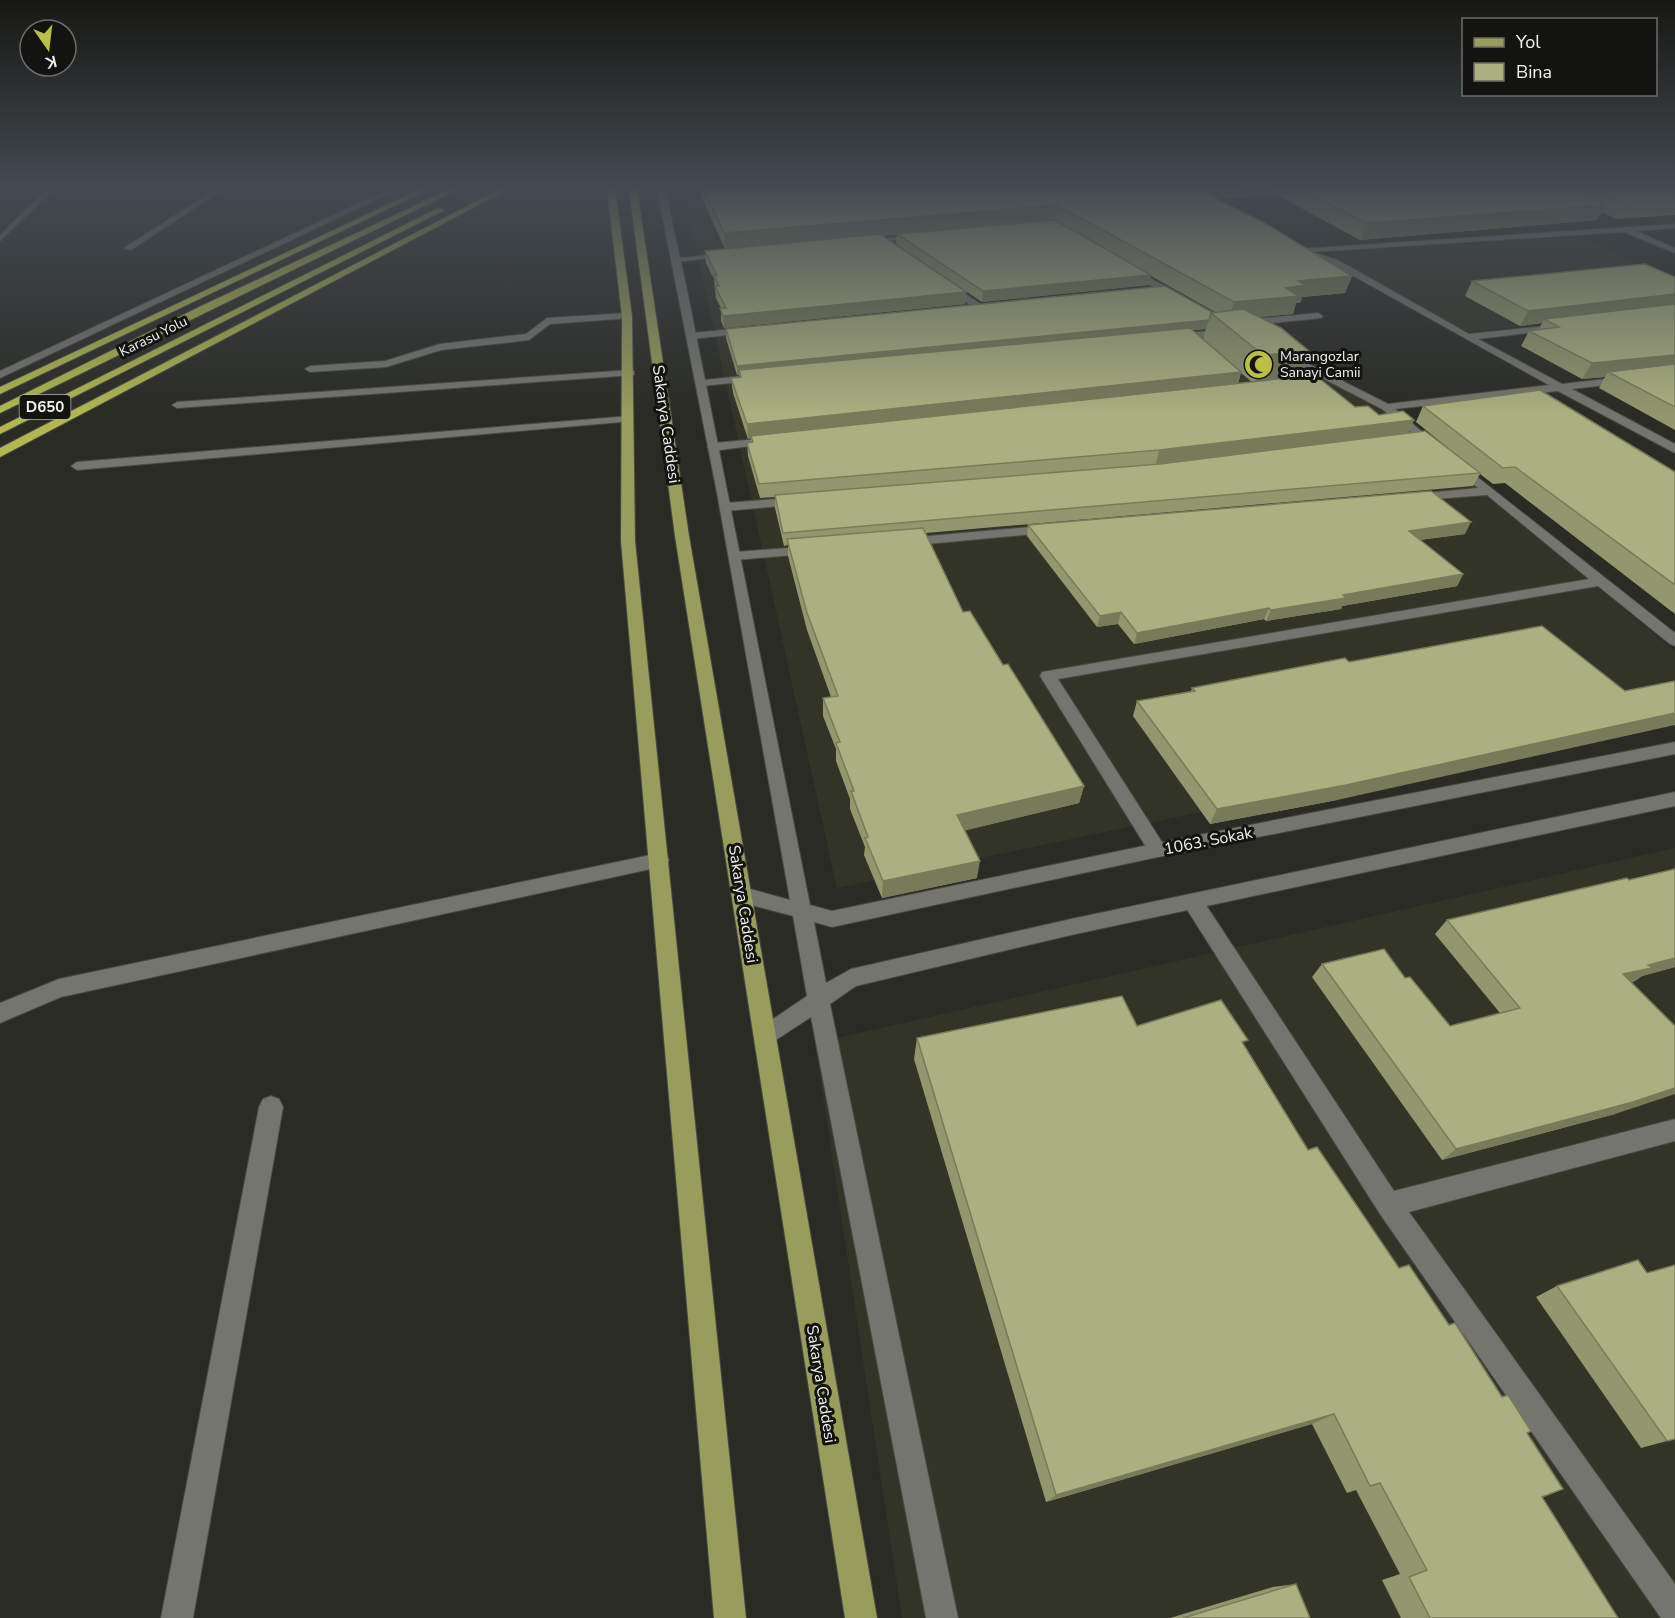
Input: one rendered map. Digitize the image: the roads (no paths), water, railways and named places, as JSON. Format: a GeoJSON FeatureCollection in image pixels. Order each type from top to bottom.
{"type":"FeatureCollection","features":[{"type":"Feature","properties":{"kind":"highway"},"geometry":{"type":"LineString","coordinates":[[0,391],[267,265]]}},
{"type":"Feature","properties":{"kind":"highway","name":"Karasu Yolu"},"geometry":{"type":"LineString","coordinates":[[0,410],[297,265]]}},
{"type":"Feature","properties":{"kind":"highway","name":"Karasu Yolu"},"geometry":{"type":"LineString","coordinates":[[0,430],[331,265]]}},
{"type":"Feature","properties":{"kind":"highway"},"geometry":{"type":"LineString","coordinates":[[0,453],[361,265]]}},
{"type":"Feature","properties":{"kind":"main road","name":"Sakarya Caddesi"},"geometry":{"type":"LineString","coordinates":[[621,265],[627,316],[630,373],[628,541],[730,1618]]}},
{"type":"Feature","properties":{"kind":"main road","name":"Sakarya Caddesi"},"geometry":{"type":"LineString","coordinates":[[644,265],[682,536],[861,1618]]}},
{"type":"Feature","properties":{"kind":"street"},"geometry":{"type":"LineString","coordinates":[[0,375],[231,265]]}},
{"type":"Feature","properties":{"kind":"street"},"geometry":{"type":"LineString","coordinates":[[677,265],[703,383],[713,447],[736,556],[819,1000],[942,1618]]}},
{"type":"Feature","properties":{"kind":"street"},"geometry":{"type":"LineString","coordinates":[[1120,265],[1196,307]]}},
{"type":"Feature","properties":{"kind":"street"},"geometry":{"type":"LineString","coordinates":[[1339,265],[1467,337],[1675,449]]}},
{"type":"Feature","properties":{"kind":"street"},"geometry":{"type":"LineString","coordinates":[[940,280],[980,307]]}},
{"type":"Feature","properties":{"kind":"street"},"geometry":{"type":"LineString","coordinates":[[1142,292],[1165,289]]}},
{"type":"Feature","properties":{"kind":"street"},"geometry":{"type":"LineString","coordinates":[[957,309],[991,306]]}},
{"type":"Feature","properties":{"kind":"street"},"geometry":{"type":"LineString","coordinates":[[310,369],[386,364],[440,347],[529,337],[547,321],[627,316]]}},
{"type":"Feature","properties":{"kind":"street"},"geometry":{"type":"LineString","coordinates":[[1165,338],[1318,316]]}},
{"type":"Feature","properties":{"kind":"street"},"geometry":{"type":"LineString","coordinates":[[1467,337],[1571,325]]}},
{"type":"Feature","properties":{"kind":"street"},"geometry":{"type":"LineString","coordinates":[[693,336],[761,329]]}},
{"type":"Feature","properties":{"kind":"street"},"geometry":{"type":"LineString","coordinates":[[1189,336],[1198,343]]}},
{"type":"Feature","properties":{"kind":"street"},"geometry":{"type":"LineString","coordinates":[[1268,348],[1386,407],[1675,640]]}},
{"type":"Feature","properties":{"kind":"street"},"geometry":{"type":"LineString","coordinates":[[177,405],[630,373]]}},
{"type":"Feature","properties":{"kind":"street"},"geometry":{"type":"LineString","coordinates":[[1386,407],[1675,374]]}},
{"type":"Feature","properties":{"kind":"street"},"geometry":{"type":"LineString","coordinates":[[703,383],[763,377]]}},
{"type":"Feature","properties":{"kind":"street"},"geometry":{"type":"LineString","coordinates":[[1307,383],[1330,381]]}},
{"type":"Feature","properties":{"kind":"street"},"geometry":{"type":"LineString","coordinates":[[1520,391],[1539,402]]}},
{"type":"Feature","properties":{"kind":"street"},"geometry":{"type":"LineString","coordinates":[[77,466],[629,419]]}},
{"type":"Feature","properties":{"kind":"street"},"geometry":{"type":"LineString","coordinates":[[1398,440],[1421,437]]}},
{"type":"Feature","properties":{"kind":"street"},"geometry":{"type":"LineString","coordinates":[[713,447],[783,440]]}},
{"type":"Feature","properties":{"kind":"street"},"geometry":{"type":"LineString","coordinates":[[1396,500],[1490,491]]}},
{"type":"Feature","properties":{"kind":"street"},"geometry":{"type":"LineString","coordinates":[[726,507],[809,500]]}},
{"type":"Feature","properties":{"kind":"street"},"geometry":{"type":"LineString","coordinates":[[889,543],[1066,528]]}},
{"type":"Feature","properties":{"kind":"street"},"geometry":{"type":"LineString","coordinates":[[736,556],[830,548]]}},
{"type":"Feature","properties":{"kind":"street"},"geometry":{"type":"LineString","coordinates":[[1158,850],[1048,676],[1600,581]]}},
{"type":"Feature","properties":{"kind":"street","name":"1063. Sokak"},"geometry":{"type":"LineString","coordinates":[[743,895],[832,919],[1158,850],[1675,748]]}},
{"type":"Feature","properties":{"kind":"street"},"geometry":{"type":"LineString","coordinates":[[765,1037],[851,978],[1675,799]]}},
{"type":"Feature","properties":{"kind":"street"},"geometry":{"type":"LineString","coordinates":[[0,1013],[59,988],[660,860]]}},
{"type":"Feature","properties":{"kind":"street"},"geometry":{"type":"LineString","coordinates":[[1193,902],[1389,1205],[1675,1611]]}},
{"type":"Feature","properties":{"kind":"street"},"geometry":{"type":"LineString","coordinates":[[177,1618],[271,1107]]}},
{"type":"Feature","properties":{"kind":"street"},"geometry":{"type":"LineString","coordinates":[[1389,1205],[1675,1130]]}},
{"type":"Feature","properties":{"kind":"place","name":"Marangozlar Sanayi Camii"},"geometry":{"type":"Point","coordinates":[1259,364]}}]}
